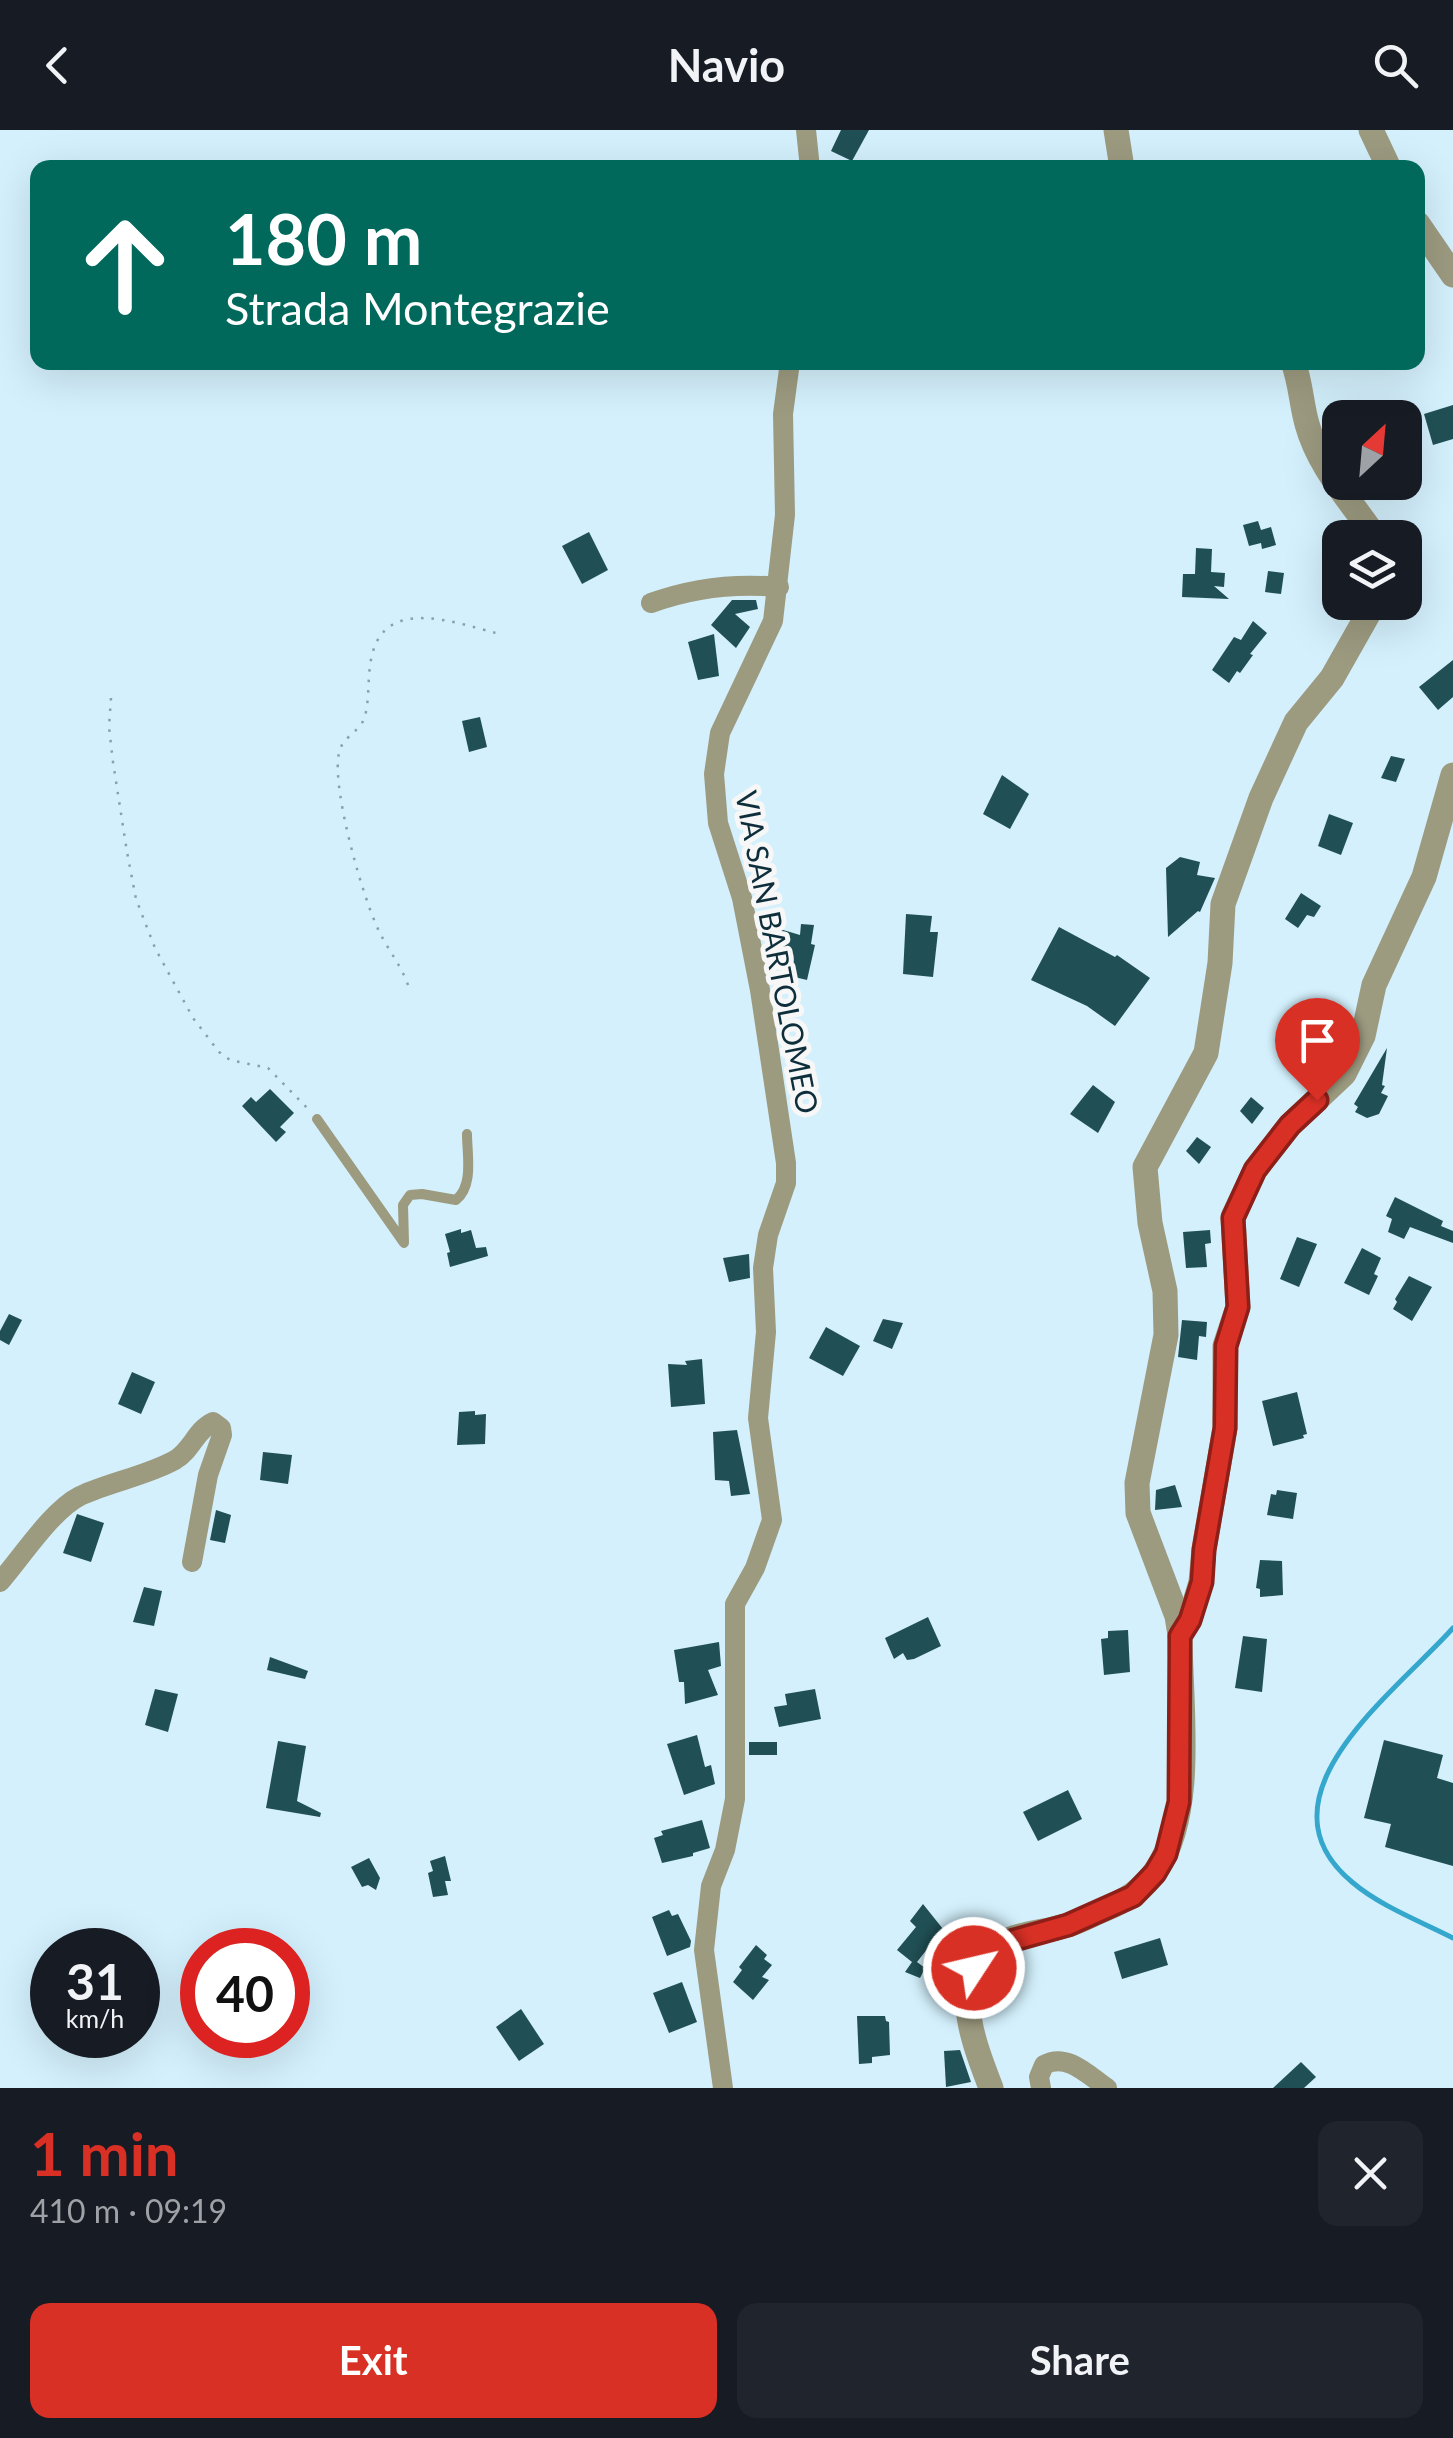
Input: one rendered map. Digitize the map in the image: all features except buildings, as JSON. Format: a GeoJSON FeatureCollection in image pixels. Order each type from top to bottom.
{"type":"FeatureCollection","features":[{"type":"Feature","properties":{"kind":"street"},"geometry":{"type":"LineString","coordinates":[[806,130],[809,160]]}},
{"type":"Feature","properties":{"kind":"street"},"geometry":{"type":"LineString","coordinates":[[1116,130],[1121,160]]}},
{"type":"Feature","properties":{"kind":"street"},"geometry":{"type":"LineString","coordinates":[[1371,130],[1385,160]]}},
{"type":"Feature","properties":{"kind":"street"},"geometry":{"type":"LineString","coordinates":[[1425,234],[1453,275]]}},
{"type":"Feature","properties":{"kind":"street","name":"VIA SAN BARTOLOMEO"},"geometry":{"type":"LineString","coordinates":[[723,2088],[704,1950],[711,1886],[726,1850],[735,1799],[734,1604],[755,1568],[772,1520],[758,1418],[766,1332],[763,1268],[768,1235],[786,1182],[786,1163],[760,990],[742,898],[718,824],[714,774],[720,733],[774,621],[785,515],[782,414],[789,370]]}},
{"type":"Feature","properties":{"kind":"street"},"geometry":{"type":"LineString","coordinates":[[1296,370],[1306,422],[1320,458],[1363,520]]}},
{"type":"Feature","properties":{"kind":"street"},"geometry":{"type":"LineString","coordinates":[[651,603],[719,587],[780,586]]}},
{"type":"Feature","properties":{"kind":"street"},"geometry":{"type":"LineString","coordinates":[[991,2088],[968,2018],[967,1990],[974,1968],[1000,1944],[1068,1925],[1133,1896],[1155,1873],[1166,1854],[1179,1802],[1180,1636],[1178,1616],[1138,1512],[1137,1483],[1166,1335],[1165,1291],[1150,1223],[1144,1167],[1206,1053],[1224,904],[1261,798],[1296,722],[1332,678],[1365,620]]}},
{"type":"Feature","properties":{"kind":"street"},"geometry":{"type":"LineString","coordinates":[[1180,1636],[1196,1601],[1225,1428],[1226,1346],[1238,1307],[1233,1218],[1255,1170],[1290,1125],[1344,1074],[1363,1036],[1374,985],[1424,877],[1453,776]]}},
{"type":"Feature","properties":{"kind":"street"},"geometry":{"type":"LineString","coordinates":[[0,1582],[78,1497],[175,1460],[189,1449],[201,1429],[213,1422],[221,1428],[222,1435],[208,1475],[192,1562]]}},
{"type":"Feature","properties":{"kind":"street"},"geometry":{"type":"LineString","coordinates":[[1164,1576],[1196,1561],[1204,1550]]}},
{"type":"Feature","properties":{"kind":"street"},"geometry":{"type":"LineString","coordinates":[[1041,2088],[1039,2077],[1044,2065],[1056,2060],[1070,2062],[1108,2088]]}},
{"type":"Feature","properties":{"kind":"lane"},"geometry":{"type":"LineString","coordinates":[[317,1120],[404,1243],[403,1205],[410,1196],[422,1194],[456,1200],[464,1194],[466,1134]]}},
{"type":"Feature","properties":{"kind":"path"},"geometry":{"type":"LineString","coordinates":[[408,985],[395,954],[379,932],[360,875],[342,801],[338,751],[365,719],[373,652],[382,630],[408,618],[496,632]]}},
{"type":"Feature","properties":{"kind":"path"},"geometry":{"type":"LineString","coordinates":[[111,698],[112,762],[127,852],[136,898],[154,948],[193,1018],[219,1052],[230,1060],[268,1068],[294,1091],[317,1120]]}},
{"type":"Feature","properties":{"kind":"waterway"},"geometry":{"type":"LineString","coordinates":[[1453,1628],[1343,1747],[1324,1781],[1317,1815],[1325,1849],[1352,1882],[1388,1906],[1453,1938]]}},
{"type":"Feature","properties":{"kind":"route"},"geometry":{"type":"LineString","coordinates":[[974,1968],[1000,1944],[1068,1925],[1133,1896],[1155,1873],[1166,1854],[1179,1802],[1180,1636],[1190,1620],[1202,1582],[1225,1428],[1226,1346],[1238,1307],[1233,1218],[1255,1170],[1290,1125],[1317,1100]]}}]}
